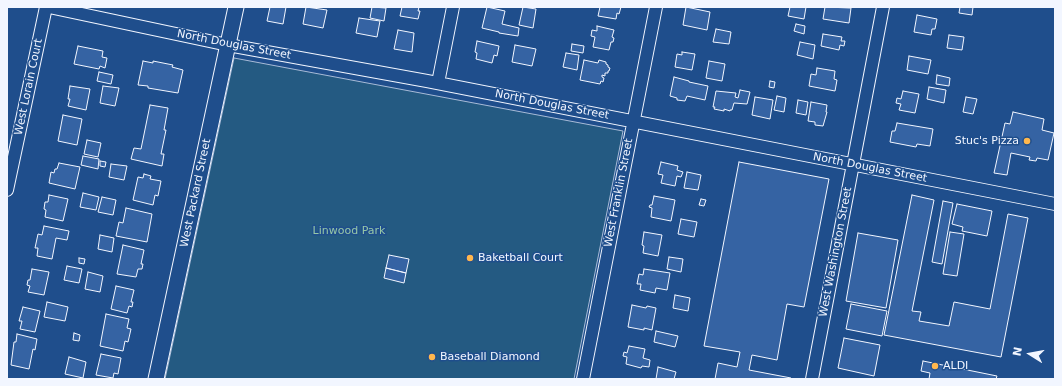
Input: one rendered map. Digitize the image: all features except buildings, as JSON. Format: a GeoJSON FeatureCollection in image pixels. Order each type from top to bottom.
{"type":"FeatureCollection","features":[{"type":"Feature","properties":{"kind":"street","name":"North Douglas Street"},"geometry":{"type":"LineString","coordinates":[[47,7],[228,45],[438,83],[1055,204]]}},
{"type":"Feature","properties":{"kind":"street","name":"West Lorain Court"},"geometry":{"type":"LineString","coordinates":[[7,190],[47,7]]}},
{"type":"Feature","properties":{"kind":"street","name":"West Packard Street"},"geometry":{"type":"LineString","coordinates":[[156,379],[236,7]]}},
{"type":"Feature","properties":{"kind":"street"},"geometry":{"type":"LineString","coordinates":[[438,83],[453,7]]}},
{"type":"Feature","properties":{"kind":"street","name":"West Franklin Street"},"geometry":{"type":"LineString","coordinates":[[583,379],[656,7]]}},
{"type":"Feature","properties":{"kind":"street","name":"West Washington Street"},"geometry":{"type":"LineString","coordinates":[[812,379],[883,7]]}},
{"type":"Feature","properties":{"kind":"green space","name":"Linwood Park"},"geometry":{"type":"Polygon","coordinates":[[[234,58],[623,131],[574,379],[165,379],[234,58]]]}},
{"type":"Feature","properties":{"kind":"place","name":"Stuc's Pizza"},"geometry":{"type":"Point","coordinates":[1027,141]}},
{"type":"Feature","properties":{"kind":"place","name":"Baketball Court"},"geometry":{"type":"Point","coordinates":[470,258]}},
{"type":"Feature","properties":{"kind":"place","name":"Baseball Diamond"},"geometry":{"type":"Point","coordinates":[432,357]}},
{"type":"Feature","properties":{"kind":"place","name":"ALDI"},"geometry":{"type":"Point","coordinates":[935,366]}}]}
